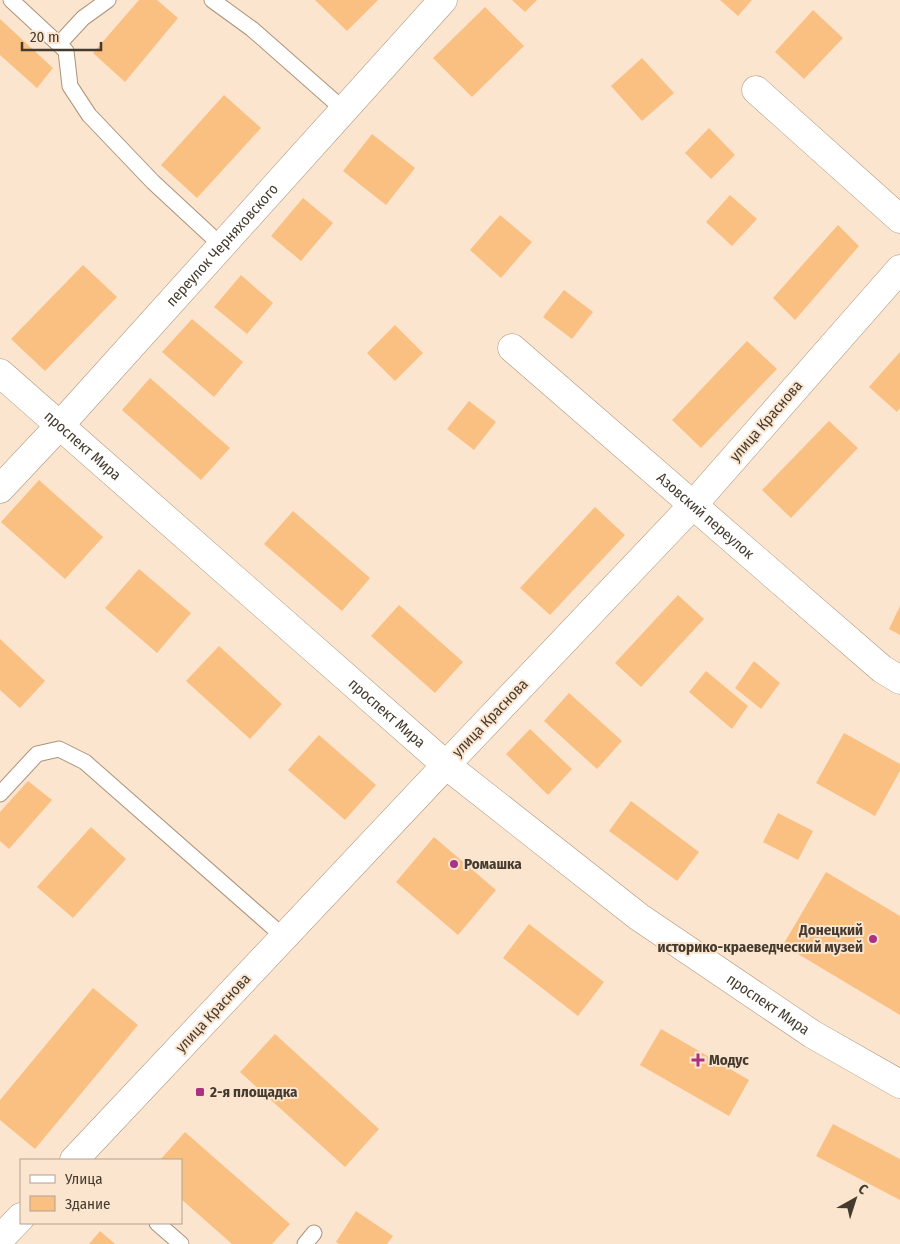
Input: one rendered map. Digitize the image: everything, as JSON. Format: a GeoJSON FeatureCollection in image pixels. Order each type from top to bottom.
{"type":"FeatureCollection","features":[{"type":"Feature","properties":{"kind":"street","name":"переулок Черняховского"},"geometry":{"type":"LineString","coordinates":[[0,489],[61,424],[443,0]]}},
{"type":"Feature","properties":{"kind":"street"},"geometry":{"type":"LineString","coordinates":[[756,90],[900,218]]}},
{"type":"Feature","properties":{"kind":"street","name":"улица Краснова"},"geometry":{"type":"LineString","coordinates":[[81,1158],[446,764],[693,505],[900,269]]}},
{"type":"Feature","properties":{"kind":"street","name":"Азовский переулок"},"geometry":{"type":"LineString","coordinates":[[512,348],[882,668],[900,680]]}},
{"type":"Feature","properties":{"kind":"street","name":"проспект Мира"},"geometry":{"type":"LineString","coordinates":[[0,373],[61,424],[446,764],[639,917],[812,1034],[900,1084]]}},
{"type":"Feature","properties":{"kind":"street"},"geometry":{"type":"LineString","coordinates":[[0,1239],[20,1218]]}},
{"type":"Feature","properties":{"kind":"lane"},"geometry":{"type":"LineString","coordinates":[[11,0],[66,51],[70,86],[90,115],[153,182],[222,246]]}},
{"type":"Feature","properties":{"kind":"lane"},"geometry":{"type":"LineString","coordinates":[[59,44],[83,18],[108,0]]}},
{"type":"Feature","properties":{"kind":"lane"},"geometry":{"type":"LineString","coordinates":[[212,0],[252,29],[344,110]]}},
{"type":"Feature","properties":{"kind":"lane"},"geometry":{"type":"LineString","coordinates":[[0,794],[37,754],[59,749],[85,762],[284,937]]}},
{"type":"Feature","properties":{"kind":"lane"},"geometry":{"type":"LineString","coordinates":[[158,1224],[180,1244]]}},
{"type":"Feature","properties":{"kind":"building"},"geometry":{"type":"Polygon","coordinates":[[[139,0],[157,0],[178,18],[125,82],[93,53],[139,0]]]}},
{"type":"Feature","properties":{"kind":"building"},"geometry":{"type":"Polygon","coordinates":[[[315,0],[378,0],[347,31],[315,0]]]}},
{"type":"Feature","properties":{"kind":"building"},"geometry":{"type":"Polygon","coordinates":[[[512,0],[537,0],[525,12],[512,0]]]}},
{"type":"Feature","properties":{"kind":"building"},"geometry":{"type":"Polygon","coordinates":[[[720,0],[752,0],[738,16],[720,0]]]}},
{"type":"Feature","properties":{"kind":"building"},"geometry":{"type":"Polygon","coordinates":[[[485,7],[524,46],[472,97],[433,58],[485,7]]]}},
{"type":"Feature","properties":{"kind":"building"},"geometry":{"type":"Polygon","coordinates":[[[813,10],[843,38],[804,79],[775,52],[813,10]]]}},
{"type":"Feature","properties":{"kind":"building"},"geometry":{"type":"Polygon","coordinates":[[[0,19],[53,68],[37,88],[0,55],[0,19]]]}},
{"type":"Feature","properties":{"kind":"building"},"geometry":{"type":"Polygon","coordinates":[[[642,58],[674,93],[642,121],[611,86],[642,58]]]}},
{"type":"Feature","properties":{"kind":"building"},"geometry":{"type":"Polygon","coordinates":[[[224,95],[261,128],[197,198],[161,165],[224,95]]]}},
{"type":"Feature","properties":{"kind":"building"},"geometry":{"type":"Polygon","coordinates":[[[709,128],[735,155],[711,179],[685,153],[709,128]]]}},
{"type":"Feature","properties":{"kind":"building"},"geometry":{"type":"Polygon","coordinates":[[[372,134],[415,168],[386,205],[343,171],[372,134]]]}},
{"type":"Feature","properties":{"kind":"building"},"geometry":{"type":"Polygon","coordinates":[[[730,195],[757,219],[732,246],[706,222],[730,195]]]}},
{"type":"Feature","properties":{"kind":"building"},"geometry":{"type":"Polygon","coordinates":[[[303,198],[333,223],[301,261],[271,236],[303,198]]]}},
{"type":"Feature","properties":{"kind":"building"},"geometry":{"type":"Polygon","coordinates":[[[500,215],[532,242],[501,278],[470,250],[500,215]]]}},
{"type":"Feature","properties":{"kind":"building"},"geometry":{"type":"Polygon","coordinates":[[[838,225],[859,246],[795,320],[773,298],[838,225]]]}},
{"type":"Feature","properties":{"kind":"building"},"geometry":{"type":"Polygon","coordinates":[[[83,265],[117,297],[45,371],[11,339],[83,265]]]}},
{"type":"Feature","properties":{"kind":"building"},"geometry":{"type":"Polygon","coordinates":[[[241,275],[273,303],[247,334],[214,307],[241,275]]]}},
{"type":"Feature","properties":{"kind":"building"},"geometry":{"type":"Polygon","coordinates":[[[564,290],[593,312],[572,339],[543,317],[564,290]]]}},
{"type":"Feature","properties":{"kind":"building"},"geometry":{"type":"Polygon","coordinates":[[[192,319],[243,362],[214,397],[162,352],[192,319]]]}},
{"type":"Feature","properties":{"kind":"building"},"geometry":{"type":"Polygon","coordinates":[[[395,325],[423,353],[395,381],[367,353],[395,325]]]}},
{"type":"Feature","properties":{"kind":"building"},"geometry":{"type":"Polygon","coordinates":[[[747,341],[777,369],[701,448],[672,420],[747,341]]]}},
{"type":"Feature","properties":{"kind":"building"},"geometry":{"type":"Polygon","coordinates":[[[900,352],[900,408],[897,412],[869,387],[900,352]]]}},
{"type":"Feature","properties":{"kind":"building"},"geometry":{"type":"Polygon","coordinates":[[[150,378],[230,448],[201,480],[122,410],[150,378]]]}},
{"type":"Feature","properties":{"kind":"building"},"geometry":{"type":"Polygon","coordinates":[[[469,401],[496,422],[474,450],[447,429],[469,401]]]}},
{"type":"Feature","properties":{"kind":"building"},"geometry":{"type":"Polygon","coordinates":[[[829,421],[858,448],[791,518],[762,490],[829,421]]]}},
{"type":"Feature","properties":{"kind":"building"},"geometry":{"type":"Polygon","coordinates":[[[39,480],[103,537],[65,579],[1,522],[39,480]]]}},
{"type":"Feature","properties":{"kind":"building"},"geometry":{"type":"Polygon","coordinates":[[[595,507],[625,535],[550,615],[520,588],[595,507]]]}},
{"type":"Feature","properties":{"kind":"building"},"geometry":{"type":"Polygon","coordinates":[[[293,511],[370,578],[342,611],[264,544],[293,511]]]}},
{"type":"Feature","properties":{"kind":"building"},"geometry":{"type":"Polygon","coordinates":[[[139,569],[191,613],[157,653],[105,608],[139,569]]]}},
{"type":"Feature","properties":{"kind":"building"},"geometry":{"type":"Polygon","coordinates":[[[678,595],[704,619],[641,687],[615,663],[678,595]]]}},
{"type":"Feature","properties":{"kind":"building"},"geometry":{"type":"Polygon","coordinates":[[[399,605],[463,662],[435,693],[371,636],[399,605]]]}},
{"type":"Feature","properties":{"kind":"building"},"geometry":{"type":"Polygon","coordinates":[[[900,606],[900,635],[889,629],[900,606]]]}},
{"type":"Feature","properties":{"kind":"building"},"geometry":{"type":"Polygon","coordinates":[[[0,639],[45,681],[20,708],[0,690],[0,639]]]}},
{"type":"Feature","properties":{"kind":"building"},"geometry":{"type":"Polygon","coordinates":[[[219,646],[282,704],[250,739],[186,681],[219,646]]]}},
{"type":"Feature","properties":{"kind":"building"},"geometry":{"type":"Polygon","coordinates":[[[754,661],[780,683],[761,709],[735,688],[754,661]]]}},
{"type":"Feature","properties":{"kind":"building"},"geometry":{"type":"Polygon","coordinates":[[[706,671],[748,706],[732,729],[689,692],[706,671]]]}},
{"type":"Feature","properties":{"kind":"building"},"geometry":{"type":"Polygon","coordinates":[[[569,693],[622,741],[597,769],[544,721],[569,693]]]}},
{"type":"Feature","properties":{"kind":"building"},"geometry":{"type":"Polygon","coordinates":[[[530,729],[572,769],[548,795],[506,754],[530,729]]]}},
{"type":"Feature","properties":{"kind":"building"},"geometry":{"type":"Polygon","coordinates":[[[844,733],[900,764],[900,771],[875,816],[816,783],[844,733]]]}},
{"type":"Feature","properties":{"kind":"building"},"geometry":{"type":"Polygon","coordinates":[[[319,735],[376,785],[345,820],[288,770],[319,735]]]}},
{"type":"Feature","properties":{"kind":"building"},"geometry":{"type":"Polygon","coordinates":[[[28,781],[52,800],[9,849],[0,841],[0,812],[28,781]]]}},
{"type":"Feature","properties":{"kind":"building"},"geometry":{"type":"Polygon","coordinates":[[[631,801],[699,852],[677,881],[609,831],[631,801]]]}},
{"type":"Feature","properties":{"kind":"building"},"geometry":{"type":"Polygon","coordinates":[[[778,813],[813,831],[798,860],[763,842],[778,813]]]}},
{"type":"Feature","properties":{"kind":"building"},"geometry":{"type":"Polygon","coordinates":[[[91,827],[126,859],[73,918],[37,887],[91,827]]]}},
{"type":"Feature","properties":{"kind":"building"},"geometry":{"type":"Polygon","coordinates":[[[434,837],[496,890],[458,935],[396,882],[434,837]]]}},
{"type":"Feature","properties":{"kind":"building"},"geometry":{"type":"Polygon","coordinates":[[[826,872],[900,916],[900,1015],[783,945],[826,872]]]}},
{"type":"Feature","properties":{"kind":"building"},"geometry":{"type":"Polygon","coordinates":[[[529,924],[604,982],[578,1016],[503,958],[529,924]]]}},
{"type":"Feature","properties":{"kind":"building"},"geometry":{"type":"Polygon","coordinates":[[[93,988],[138,1025],[35,1149],[0,1120],[0,1100],[93,988]]]}},
{"type":"Feature","properties":{"kind":"building"},"geometry":{"type":"Polygon","coordinates":[[[661,1029],[749,1080],[729,1116],[640,1065],[661,1029]]]}},
{"type":"Feature","properties":{"kind":"building"},"geometry":{"type":"Polygon","coordinates":[[[275,1034],[379,1129],[345,1167],[240,1072],[275,1034]]]}},
{"type":"Feature","properties":{"kind":"building"},"geometry":{"type":"Polygon","coordinates":[[[833,1124],[900,1159],[900,1200],[816,1156],[833,1124]]]}},
{"type":"Feature","properties":{"kind":"building"},"geometry":{"type":"Polygon","coordinates":[[[185,1132],[290,1224],[272,1244],[232,1244],[182,1200],[182,1159],[161,1159],[185,1132]]]}},
{"type":"Feature","properties":{"kind":"building"},"geometry":{"type":"Polygon","coordinates":[[[356,1211],[393,1236],[387,1244],[339,1244],[336,1242],[356,1211]]]}},
{"type":"Feature","properties":{"kind":"building"},"geometry":{"type":"Polygon","coordinates":[[[100,1231],[115,1244],[89,1244],[100,1231]]]}},
{"type":"Feature","properties":{"kind":"place","name":"Ромашка"},"geometry":{"type":"Point","coordinates":[454,864]}},
{"type":"Feature","properties":{"kind":"place","name":"Донецкий историко-краеведческий музей"},"geometry":{"type":"Point","coordinates":[873,939]}},
{"type":"Feature","properties":{"kind":"place","name":"Модус"},"geometry":{"type":"Point","coordinates":[698,1060]}},
{"type":"Feature","properties":{"kind":"place","name":"2-я площадка"},"geometry":{"type":"Point","coordinates":[200,1092]}}]}
